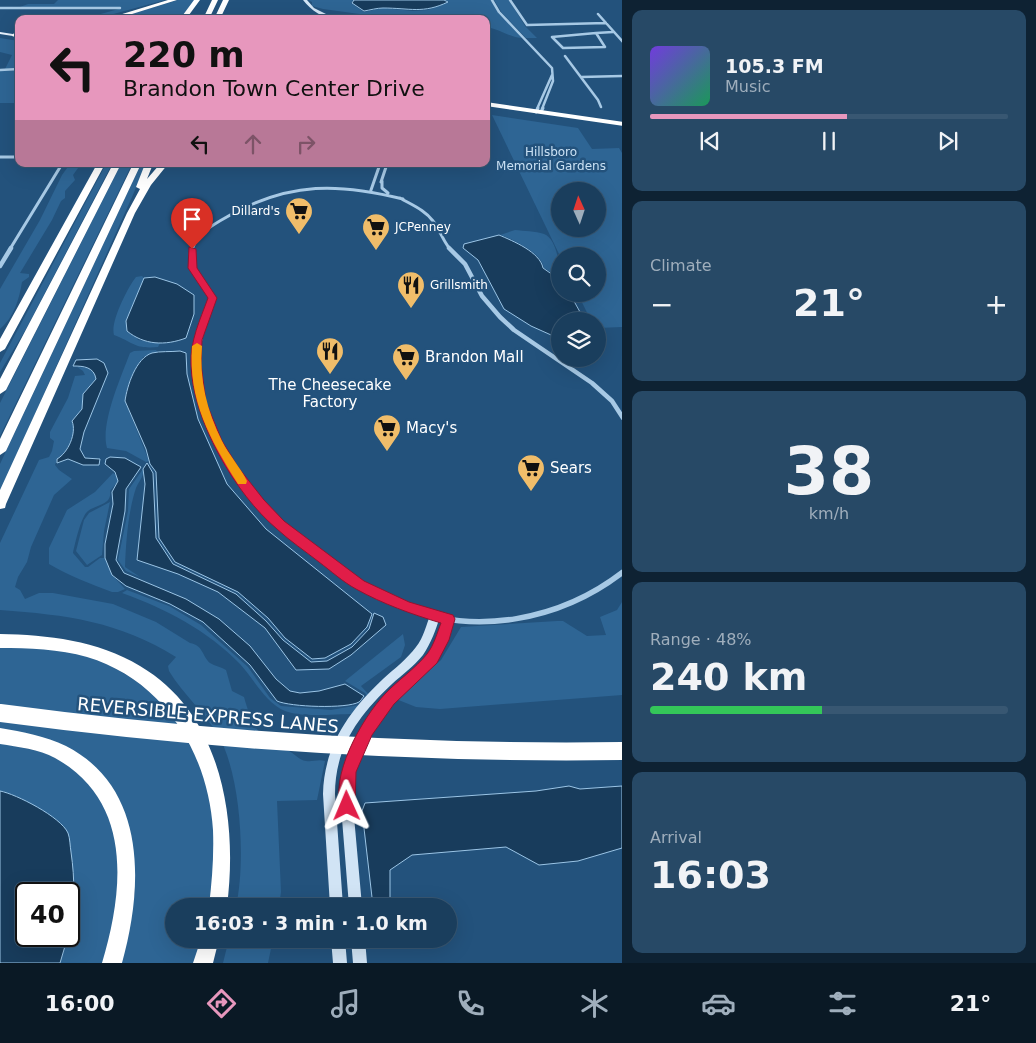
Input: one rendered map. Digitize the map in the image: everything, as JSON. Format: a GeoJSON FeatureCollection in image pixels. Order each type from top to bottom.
{"type":"FeatureCollection","features":[{"type":"Feature","properties":{"kind":"highway"},"geometry":{"type":"LineString","coordinates":[[124,15],[174,0]]}},
{"type":"Feature","properties":{"kind":"highway"},"geometry":{"type":"LineString","coordinates":[[186,15],[197,0]]}},
{"type":"Feature","properties":{"kind":"highway"},"geometry":{"type":"LineString","coordinates":[[193,15],[201,0]]}},
{"type":"Feature","properties":{"kind":"highway"},"geometry":{"type":"LineString","coordinates":[[208,15],[215,0]]}},
{"type":"Feature","properties":{"kind":"highway"},"geometry":{"type":"LineString","coordinates":[[213,15],[219,0]]}},
{"type":"Feature","properties":{"kind":"highway"},"geometry":{"type":"LineString","coordinates":[[220,15],[226,0]]}},
{"type":"Feature","properties":{"kind":"highway"},"geometry":{"type":"LineString","coordinates":[[119,15],[154,6]]}},
{"type":"Feature","properties":{"kind":"highway"},"geometry":{"type":"LineString","coordinates":[[490,107],[503,107],[622,129]]}},
{"type":"Feature","properties":{"kind":"highway"},"geometry":{"type":"LineString","coordinates":[[490,108],[622,124]]}},
{"type":"Feature","properties":{"kind":"highway"},"geometry":{"type":"LineString","coordinates":[[0,349],[99,167]]}},
{"type":"Feature","properties":{"kind":"highway"},"geometry":{"type":"LineString","coordinates":[[0,390],[114,167]]}},
{"type":"Feature","properties":{"kind":"highway"},"geometry":{"type":"LineString","coordinates":[[0,450],[136,167]]}},
{"type":"Feature","properties":{"kind":"highway"},"geometry":{"type":"LineString","coordinates":[[0,504],[131,213],[148,167]]}},
{"type":"Feature","properties":{"kind":"highway"},"geometry":{"type":"LineString","coordinates":[[131,213],[147,184],[161,167]]}},
{"type":"Feature","properties":{"kind":"highway"},"geometry":{"type":"LineString","coordinates":[[0,382],[12,367]]}},
{"type":"Feature","properties":{"kind":"highway"},"geometry":{"type":"LineString","coordinates":[[0,641],[55,644],[99,654],[133,670],[152,684],[178,710],[204,754],[215,783],[223,848],[223,870],[219,898]]}},
{"type":"Feature","properties":{"kind":"highway","name":"REVERSIBLE EXPRESS LANES"},"geometry":{"type":"LineString","coordinates":[[0,713],[165,734],[278,744],[451,752],[622,751]]}},
{"type":"Feature","properties":{"kind":"highway"},"geometry":{"type":"LineString","coordinates":[[0,736],[37,743],[63,753],[95,779],[112,805],[124,838],[129,874],[123,929],[112,963]]}},
{"type":"Feature","properties":{"kind":"highway"},"geometry":{"type":"LineString","coordinates":[[203,963],[207,948]]}},
{"type":"Feature","properties":{"kind":"main road"},"geometry":{"type":"LineString","coordinates":[[0,28],[15,34]]}},
{"type":"Feature","properties":{"kind":"main road"},"geometry":{"type":"LineString","coordinates":[[0,33],[15,35]]}},
{"type":"Feature","properties":{"kind":"street"},"geometry":{"type":"LineString","coordinates":[[301,0],[307,8],[320,15]]}},
{"type":"Feature","properties":{"kind":"street"},"geometry":{"type":"LineString","coordinates":[[305,0],[313,9],[326,15]]}},
{"type":"Feature","properties":{"kind":"street"},"geometry":{"type":"LineString","coordinates":[[492,0],[499,12],[550,65],[552,85],[538,114]]}},
{"type":"Feature","properties":{"kind":"street"},"geometry":{"type":"LineString","coordinates":[[510,0],[528,25],[606,23]]}},
{"type":"Feature","properties":{"kind":"street"},"geometry":{"type":"LineString","coordinates":[[0,8],[120,8]]}},
{"type":"Feature","properties":{"kind":"street"},"geometry":{"type":"LineString","coordinates":[[598,14],[622,42]]}},
{"type":"Feature","properties":{"kind":"street"},"geometry":{"type":"LineString","coordinates":[[595,32],[606,46],[560,48],[552,37],[595,32],[613,32]]}},
{"type":"Feature","properties":{"kind":"street"},"geometry":{"type":"LineString","coordinates":[[565,56],[601,107]]}},
{"type":"Feature","properties":{"kind":"street"},"geometry":{"type":"LineString","coordinates":[[0,70],[15,69]]}},
{"type":"Feature","properties":{"kind":"street"},"geometry":{"type":"LineString","coordinates":[[581,77],[622,76]]}},
{"type":"Feature","properties":{"kind":"street"},"geometry":{"type":"LineString","coordinates":[[0,157],[15,157]]}},
{"type":"Feature","properties":{"kind":"street"},"geometry":{"type":"LineString","coordinates":[[0,266],[60,167]]}},
{"type":"Feature","properties":{"kind":"street"},"geometry":{"type":"LineString","coordinates":[[372,190],[379,167]]}},
{"type":"Feature","properties":{"kind":"street"},"geometry":{"type":"LineString","coordinates":[[377,192],[386,167]]}},
{"type":"Feature","properties":{"kind":"street"},"geometry":{"type":"LineString","coordinates":[[382,181],[384,191],[424,211],[434,222],[445,243],[466,264],[482,296],[500,317],[514,330],[597,388],[612,401],[622,418]]}},
{"type":"Feature","properties":{"kind":"street"},"geometry":{"type":"LineString","coordinates":[[373,184],[366,187],[316,186],[271,196],[247,206],[215,224],[195,242],[191,256],[192,268],[212,298],[198,340],[196,364],[201,402],[217,442],[234,470],[280,525],[359,585],[407,607],[435,616],[448,619],[504,619],[551,611],[601,589],[622,572]]}},
{"type":"Feature","properties":{"kind":"street"},"geometry":{"type":"LineString","coordinates":[[347,187],[372,190],[403,199]]}},
{"type":"Feature","properties":{"kind":"street"},"geometry":{"type":"LineString","coordinates":[[335,898],[328,796],[329,776],[334,757],[348,729],[366,705],[419,653],[431,632],[435,616]]}},
{"type":"Feature","properties":{"kind":"street"},"geometry":{"type":"LineString","coordinates":[[355,898],[346,794],[348,772],[361,740],[375,716],[430,661],[442,640],[448,619]]}},
{"type":"Feature","properties":{"kind":"street"},"geometry":{"type":"LineString","coordinates":[[419,653],[430,661]]}},
{"type":"Feature","properties":{"kind":"street"},"geometry":{"type":"LineString","coordinates":[[339,948],[340,963]]}},
{"type":"Feature","properties":{"kind":"street"},"geometry":{"type":"LineString","coordinates":[[359,948],[360,963]]}},
{"type":"Feature","properties":{"kind":"green space"},"geometry":{"type":"Polygon","coordinates":[[[58,0],[165,0],[110,15],[97,15],[122,8],[20,7],[28,4],[54,4],[58,0]]]}},
{"type":"Feature","properties":{"kind":"green space"},"geometry":{"type":"Polygon","coordinates":[[[178,0],[195,0],[185,15],[127,15],[178,0]]]}},
{"type":"Feature","properties":{"kind":"green space"},"geometry":{"type":"Polygon","coordinates":[[[308,0],[353,0],[351,3],[364,12],[383,8],[413,11],[428,10],[449,2],[446,0],[491,0],[497,11],[523,38],[514,37],[490,28],[490,15],[367,15],[323,9],[312,6],[312,2],[308,0]]]}},
{"type":"Feature","properties":{"kind":"green space"},"geometry":{"type":"Polygon","coordinates":[[[494,0],[509,0],[525,26],[537,38],[526,38],[502,13],[494,0]]]}},
{"type":"Feature","properties":{"kind":"green space"},"geometry":{"type":"Polygon","coordinates":[[[0,38],[15,40],[15,68],[5,69],[12,55],[0,52],[0,38]]]}},
{"type":"Feature","properties":{"kind":"green space"},"geometry":{"type":"Polygon","coordinates":[[[15,70],[15,103],[0,103],[0,71],[15,70]]]}},
{"type":"Feature","properties":{"kind":"green space","name":"Hillsboro Memorial Gardens"},"geometry":{"type":"Polygon","coordinates":[[[492,115],[578,128],[592,149],[619,148],[622,153],[622,327],[606,328],[606,312],[587,312],[582,302],[606,302],[606,247],[556,247],[551,238],[606,238],[606,182],[551,182],[551,237],[492,115]]]}},
{"type":"Feature","properties":{"kind":"green space"},"geometry":{"type":"Polygon","coordinates":[[[68,167],[79,167],[73,175],[75,180],[65,191],[65,198],[61,201],[52,220],[20,273],[29,274],[29,277],[22,282],[15,308],[9,319],[0,329],[0,289],[40,220],[68,167]]]}},
{"type":"Feature","properties":{"kind":"green space"},"geometry":{"type":"Polygon","coordinates":[[[104,167],[110,167],[26,329],[0,372],[0,363],[104,167]]]}},
{"type":"Feature","properties":{"kind":"green space"},"geometry":{"type":"Polygon","coordinates":[[[119,167],[131,167],[0,436],[0,403],[119,167]]]}},
{"type":"Feature","properties":{"kind":"green space"},"geometry":{"type":"Polygon","coordinates":[[[140,167],[145,167],[0,492],[0,464],[140,167]]]}},
{"type":"Feature","properties":{"kind":"green space"},"geometry":{"type":"Polygon","coordinates":[[[515,230],[544,234],[552,241],[555,247],[551,247],[551,272],[544,268],[542,262],[533,252],[519,243],[500,235],[515,230]]]}},
{"type":"Feature","properties":{"kind":"green space"},"geometry":{"type":"Polygon","coordinates":[[[142,276],[144,278],[126,321],[138,340],[160,343],[158,347],[135,345],[114,335],[113,329],[124,296],[136,277],[142,276]]]}},
{"type":"Feature","properties":{"kind":"green space"},"geometry":{"type":"Polygon","coordinates":[[[156,350],[158,353],[143,357],[126,394],[125,401],[149,461],[146,462],[126,451],[107,448],[106,426],[112,401],[130,353],[134,351],[156,350]]]}},
{"type":"Feature","properties":{"kind":"green space"},"geometry":{"type":"Polygon","coordinates":[[[77,367],[89,368],[96,375],[96,379],[83,394],[82,409],[72,421],[73,432],[70,443],[65,452],[57,459],[55,465],[72,479],[54,495],[15,587],[20,590],[25,599],[39,593],[53,593],[113,604],[156,622],[200,648],[210,663],[226,670],[232,691],[244,697],[250,717],[258,731],[270,741],[304,760],[325,761],[317,800],[277,801],[280,898],[237,898],[241,866],[241,843],[232,772],[218,735],[169,671],[168,666],[176,657],[133,635],[91,622],[48,614],[0,610],[0,543],[39,460],[49,457],[52,451],[54,441],[50,438],[50,432],[68,398],[75,376],[85,375],[77,367]]]}},
{"type":"Feature","properties":{"kind":"green space"},"geometry":{"type":"Polygon","coordinates":[[[143,469],[129,517],[125,567],[140,577],[126,571],[118,560],[128,511],[129,489],[143,469]]]}},
{"type":"Feature","properties":{"kind":"green space"},"geometry":{"type":"Polygon","coordinates":[[[113,473],[118,481],[110,491],[109,499],[85,514],[73,553],[85,567],[88,567],[100,558],[105,558],[112,575],[125,589],[118,592],[112,592],[88,583],[49,564],[49,548],[67,510],[95,492],[113,473]]]}},
{"type":"Feature","properties":{"kind":"green space"},"geometry":{"type":"Polygon","coordinates":[[[110,502],[104,531],[102,555],[87,565],[76,551],[84,520],[89,513],[110,502]]]}},
{"type":"Feature","properties":{"kind":"green space"},"geometry":{"type":"Polygon","coordinates":[[[127,590],[169,606],[201,625],[248,667],[270,698],[281,706],[331,710],[359,705],[354,714],[309,715],[285,711],[272,702],[240,664],[214,641],[170,614],[122,593],[127,590]]]}},
{"type":"Feature","properties":{"kind":"green space"},"geometry":{"type":"Polygon","coordinates":[[[622,602],[622,695],[440,709],[416,707],[396,699],[441,660],[461,627],[563,621],[587,636],[606,635],[600,617],[617,610],[622,602]]]}},
{"type":"Feature","properties":{"kind":"green space"},"geometry":{"type":"Polygon","coordinates":[[[403,634],[405,645],[401,657],[361,686],[369,695],[367,696],[345,681],[403,634]]]}},
{"type":"Feature","properties":{"kind":"green space"},"geometry":{"type":"Polygon","coordinates":[[[0,645],[65,651],[94,659],[121,672],[145,688],[165,708],[183,731],[197,756],[207,784],[214,814],[215,843],[212,898],[165,898],[165,948],[200,948],[194,963],[116,963],[135,893],[134,869],[106,782],[0,730],[0,645]]]}},
{"type":"Feature","properties":{"kind":"green space"},"geometry":{"type":"Polygon","coordinates":[[[0,743],[42,752],[65,762],[95,789],[113,823],[122,878],[107,963],[60,963],[64,947],[80,947],[80,882],[74,882],[74,874],[6,792],[0,791],[0,743]]]}},
{"type":"Feature","properties":{"kind":"green space"},"geometry":{"type":"Polygon","coordinates":[[[227,948],[271,948],[268,963],[223,963],[227,948]]]}},
{"type":"Feature","properties":{"kind":"shaded area"},"geometry":{"type":"Polygon","coordinates":[[[354,0],[444,0],[448,2],[431,8],[416,10],[383,8],[364,11],[352,3],[354,0]]]}},
{"type":"Feature","properties":{"kind":"shaded area"},"geometry":{"type":"Polygon","coordinates":[[[499,235],[518,244],[537,257],[543,268],[551,274],[551,302],[574,302],[580,312],[551,312],[551,335],[531,326],[504,309],[478,260],[463,248],[464,244],[499,235]]]}},
{"type":"Feature","properties":{"kind":"shaded area"},"geometry":{"type":"Polygon","coordinates":[[[155,277],[177,284],[194,295],[194,314],[186,338],[178,341],[155,343],[140,339],[127,331],[126,321],[144,278],[155,277]]]}},
{"type":"Feature","properties":{"kind":"shaded area"},"geometry":{"type":"Polygon","coordinates":[[[180,351],[186,353],[187,374],[198,419],[227,484],[266,529],[372,614],[367,627],[351,644],[325,658],[312,659],[285,638],[268,618],[238,592],[175,562],[159,538],[156,472],[150,464],[146,449],[125,401],[133,373],[141,360],[155,352],[180,351]]]}},
{"type":"Feature","properties":{"kind":"shaded area"},"geometry":{"type":"Polygon","coordinates":[[[97,359],[104,363],[108,373],[84,432],[80,449],[85,458],[100,459],[99,465],[83,465],[68,459],[57,463],[57,459],[68,448],[73,431],[72,421],[82,409],[83,394],[96,379],[91,370],[85,367],[73,366],[76,360],[97,359]]]}},
{"type":"Feature","properties":{"kind":"shaded area"},"geometry":{"type":"Polygon","coordinates":[[[110,457],[125,458],[141,467],[126,489],[125,511],[116,560],[124,573],[186,599],[219,619],[250,646],[276,679],[290,691],[300,693],[319,691],[345,684],[364,696],[360,701],[343,706],[318,706],[294,705],[277,701],[250,665],[203,622],[170,604],[126,586],[112,575],[105,558],[105,544],[113,504],[112,492],[118,481],[115,472],[105,464],[106,459],[110,457]]]}},
{"type":"Feature","properties":{"kind":"shaded area"},"geometry":{"type":"Polygon","coordinates":[[[147,463],[153,473],[156,538],[173,564],[236,594],[266,621],[283,640],[311,662],[327,661],[352,647],[369,629],[374,613],[383,617],[386,625],[351,655],[329,669],[296,670],[265,628],[218,592],[178,574],[137,560],[145,484],[143,469],[147,463]]]}},
{"type":"Feature","properties":{"kind":"shaded area"},"geometry":{"type":"Polygon","coordinates":[[[569,786],[580,789],[622,786],[622,848],[578,861],[539,865],[506,847],[412,855],[390,870],[390,898],[372,898],[362,811],[365,803],[536,791],[569,786]]]}},
{"type":"Feature","properties":{"kind":"shaded area"},"geometry":{"type":"Polygon","coordinates":[[[0,791],[48,813],[64,827],[70,840],[74,882],[15,882],[15,947],[65,947],[60,963],[0,963],[0,791]]]}},
{"type":"Feature","properties":{"kind":"slow traffic"},"geometry":{"type":"LineString","coordinates":[[197,346],[196,364],[201,402],[217,442],[242,481]]}},
{"type":"Feature","properties":{"kind":"place","name":"Dillard's"},"geometry":{"type":"Point","coordinates":[299,235]}},
{"type":"Feature","properties":{"kind":"place","name":"JCPenney"},"geometry":{"type":"Point","coordinates":[376,251]}},
{"type":"Feature","properties":{"kind":"place","name":"Grillsmith"},"geometry":{"type":"Point","coordinates":[411,309]}},
{"type":"Feature","properties":{"kind":"place","name":"The Cheesecake Factory"},"geometry":{"type":"Point","coordinates":[330,375]}},
{"type":"Feature","properties":{"kind":"place","name":"Brandon Mall"},"geometry":{"type":"Point","coordinates":[406,381]}},
{"type":"Feature","properties":{"kind":"place","name":"Macy's"},"geometry":{"type":"Point","coordinates":[387,452]}},
{"type":"Feature","properties":{"kind":"place","name":"Sears"},"geometry":{"type":"Point","coordinates":[531,492]}},
{"type":"Feature","properties":{"kind":"route"},"geometry":{"type":"LineString","coordinates":[[192,249],[192,268],[210,292],[212,298],[198,340],[196,364],[201,402],[217,442],[234,470],[280,525],[359,585],[407,607],[448,619],[442,640],[432,658],[418,674],[389,700],[366,730],[348,772],[347,806]]}}]}
